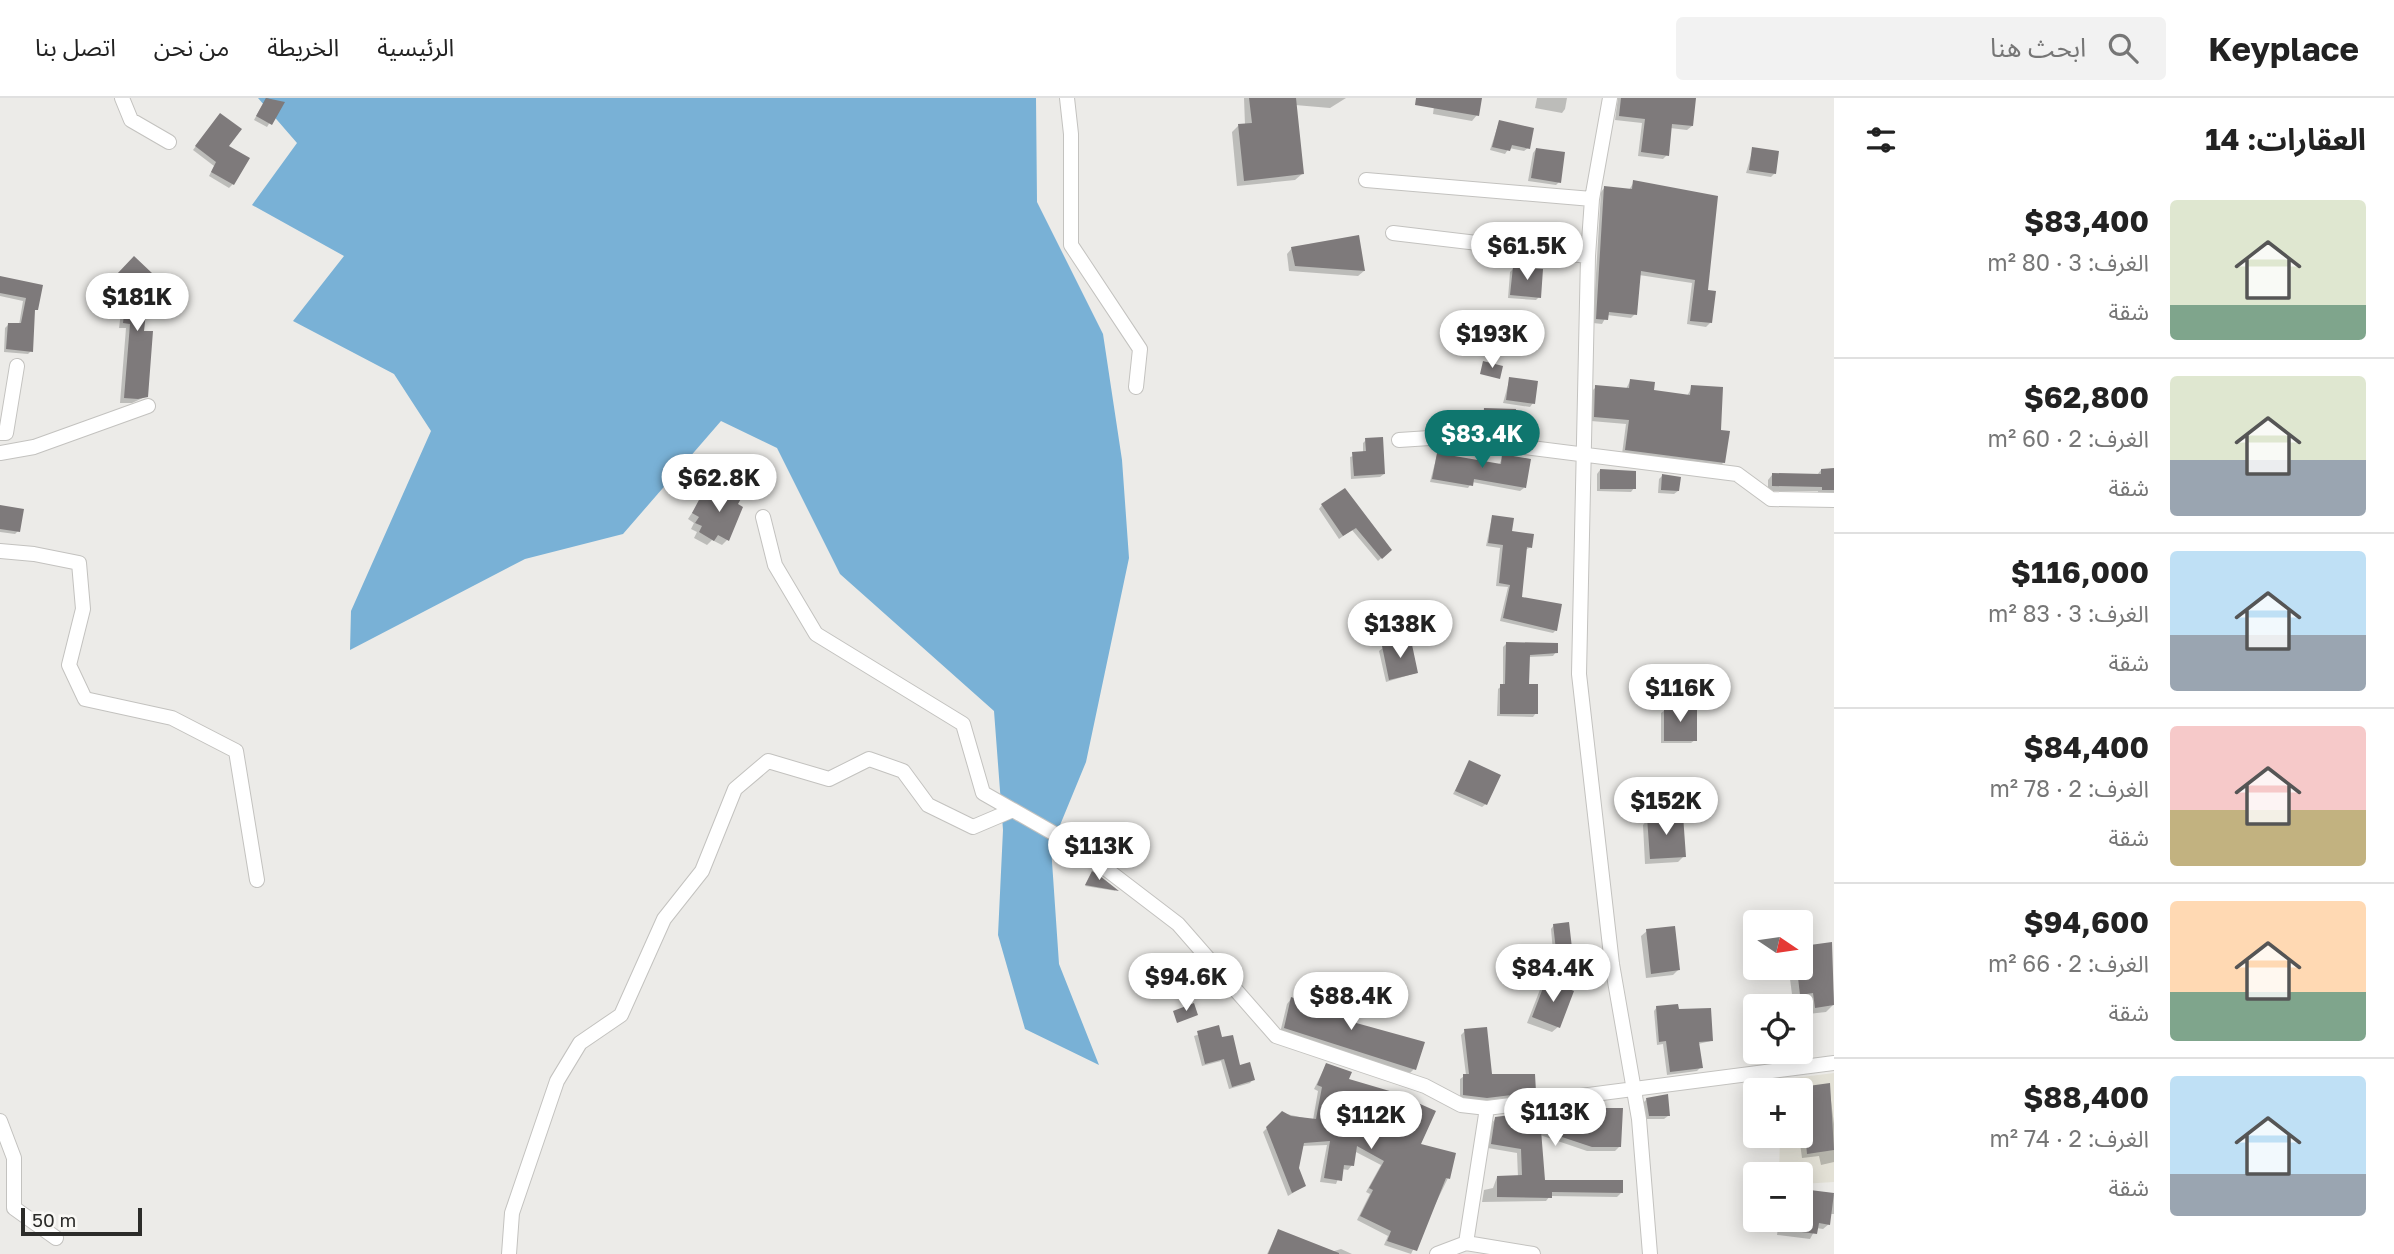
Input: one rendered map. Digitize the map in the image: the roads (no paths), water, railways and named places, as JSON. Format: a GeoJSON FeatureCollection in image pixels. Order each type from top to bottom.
{"type":"FeatureCollection","features":[{"type":"Feature","properties":{"kind":"street"},"geometry":{"type":"LineString","coordinates":[[122,98],[131,120],[169,142]]}},
{"type":"Feature","properties":{"kind":"street"},"geometry":{"type":"LineString","coordinates":[[1068,98],[1071,134],[1071,246],[1140,349],[1136,387]]}},
{"type":"Feature","properties":{"kind":"street"},"geometry":{"type":"LineString","coordinates":[[1610,98],[1592,199],[1588,257],[1579,674],[1612,964],[1639,1119],[1650,1254]]}},
{"type":"Feature","properties":{"kind":"street"},"geometry":{"type":"LineString","coordinates":[[1366,180],[1592,199]]}},
{"type":"Feature","properties":{"kind":"street"},"geometry":{"type":"LineString","coordinates":[[1393,233],[1588,257]]}},
{"type":"Feature","properties":{"kind":"street"},"geometry":{"type":"LineString","coordinates":[[0,433],[6,433],[17,366]]}},
{"type":"Feature","properties":{"kind":"street"},"geometry":{"type":"LineString","coordinates":[[0,453],[34,447],[148,406]]}},
{"type":"Feature","properties":{"kind":"street"},"geometry":{"type":"LineString","coordinates":[[1399,440],[1445,437],[1737,474],[1771,499],[1834,500]]}},
{"type":"Feature","properties":{"kind":"street"},"geometry":{"type":"LineString","coordinates":[[763,517],[775,565],[816,634],[963,724],[983,793],[1076,846],[1178,924],[1276,1036],[1425,1086],[1461,1105],[1487,1108],[1834,1063]]}},
{"type":"Feature","properties":{"kind":"street"},"geometry":{"type":"LineString","coordinates":[[0,551],[34,554],[79,563],[83,609],[69,665],[85,699],[172,718],[236,751],[257,880]]}},
{"type":"Feature","properties":{"kind":"street"},"geometry":{"type":"LineString","coordinates":[[509,1254],[512,1213],[556,1081],[580,1043],[621,1015],[664,919],[702,871],[735,789],[768,761],[829,779],[869,759],[904,771],[928,805],[973,827],[1013,810]]}},
{"type":"Feature","properties":{"kind":"street"},"geometry":{"type":"LineString","coordinates":[[1466,1244],[1487,1108]]}},
{"type":"Feature","properties":{"kind":"street"},"geometry":{"type":"LineString","coordinates":[[0,1121],[14,1158],[14,1208],[56,1238]]}},
{"type":"Feature","properties":{"kind":"street"},"geometry":{"type":"LineString","coordinates":[[1437,1254],[1466,1244],[1533,1254]]}},
{"type":"Feature","properties":{"kind":"water"},"geometry":{"type":"Polygon","coordinates":[[[258,98],[1036,98],[1037,202],[1103,334],[1122,460],[1129,558],[1086,762],[1051,847],[1059,964],[1099,1065],[1025,1029],[998,935],[1003,830],[994,711],[840,574],[777,448],[721,421],[623,534],[525,559],[350,650],[351,611],[431,431],[394,374],[293,321],[344,256],[252,205],[297,143],[258,98]]]}}]}
